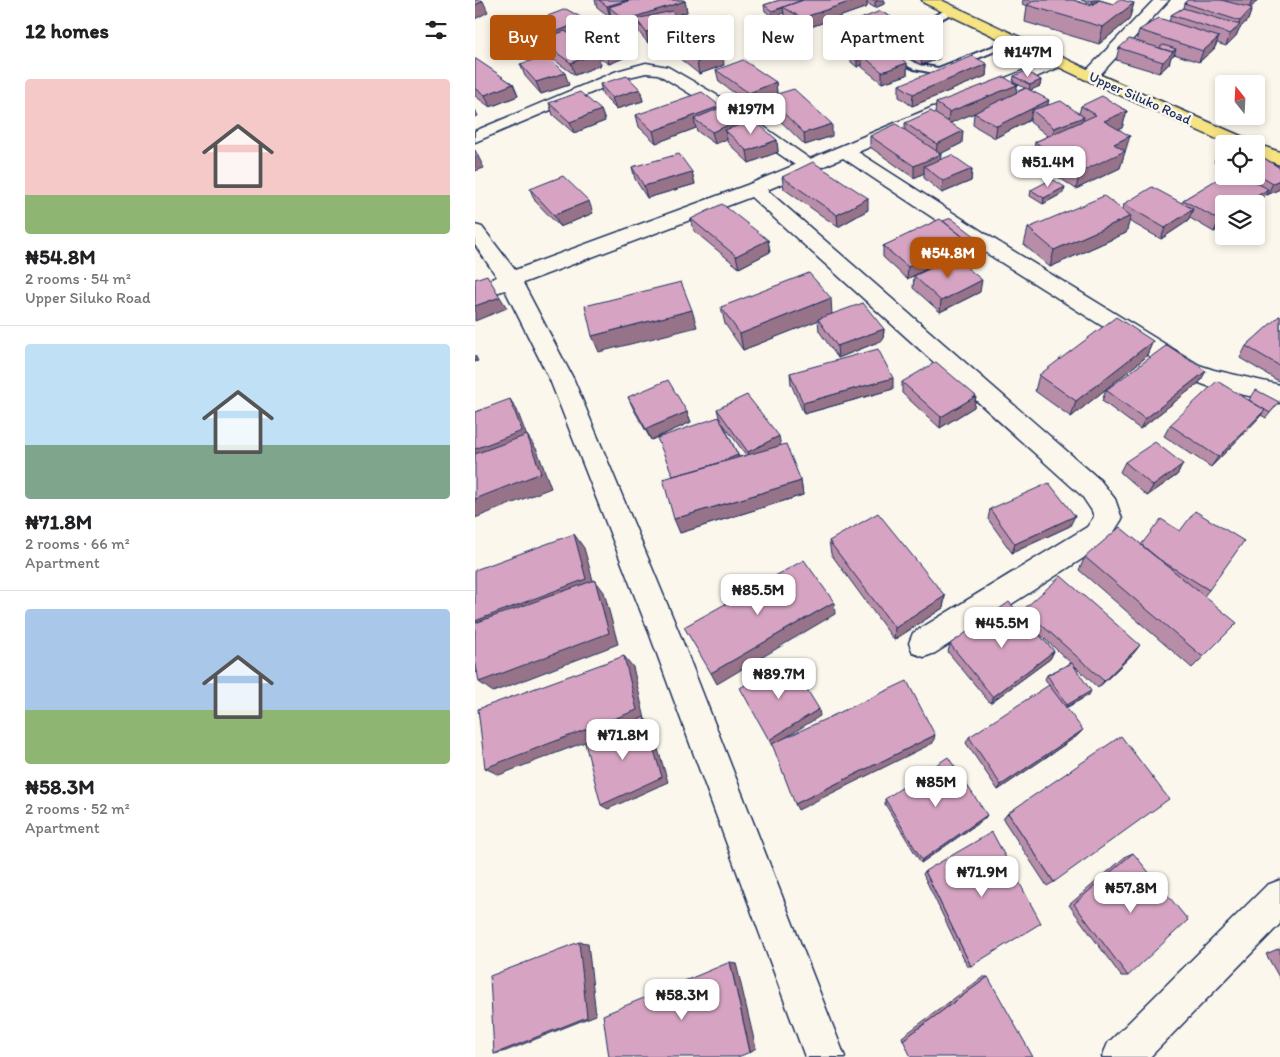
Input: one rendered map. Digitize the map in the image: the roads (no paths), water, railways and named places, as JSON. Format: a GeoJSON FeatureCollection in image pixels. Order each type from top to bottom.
{"type":"FeatureCollection","features":[{"type":"Feature","properties":{"kind":"main road","name":"Upper Siluko Road"},"geometry":{"type":"LineString","coordinates":[[929,0],[1058,62],[1224,135]]}},
{"type":"Feature","properties":{"kind":"main road"},"geometry":{"type":"LineString","coordinates":[[1265,153],[1280,159]]}},
{"type":"Feature","properties":{"kind":"street"},"geometry":{"type":"LineString","coordinates":[[1090,76],[1162,0]]}},
{"type":"Feature","properties":{"kind":"street"},"geometry":{"type":"LineString","coordinates":[[475,293],[754,189],[1058,62]]}},
{"type":"Feature","properties":{"kind":"street"},"geometry":{"type":"LineString","coordinates":[[475,137],[623,74],[638,69],[656,68],[721,105],[807,166]]}},
{"type":"Feature","properties":{"kind":"street"},"geometry":{"type":"LineString","coordinates":[[845,151],[991,246],[1191,371],[1210,380],[1259,388],[1280,394]]}},
{"type":"Feature","properties":{"kind":"street"},"geometry":{"type":"LineString","coordinates":[[754,189],[857,278],[923,340],[1091,488],[1105,507],[1108,518],[1097,535],[924,643]]}},
{"type":"Feature","properties":{"kind":"street"},"geometry":{"type":"LineString","coordinates":[[475,230],[511,280],[566,389],[665,635],[825,1057]]}},
{"type":"Feature","properties":{"kind":"street"},"geometry":{"type":"LineString","coordinates":[[1122,1057],[1280,898]]}},
{"type":"Feature","properties":{"kind":"lane"},"geometry":{"type":"LineString","coordinates":[[951,10],[895,41],[890,54],[917,68],[939,71],[1015,41]]}}]}
